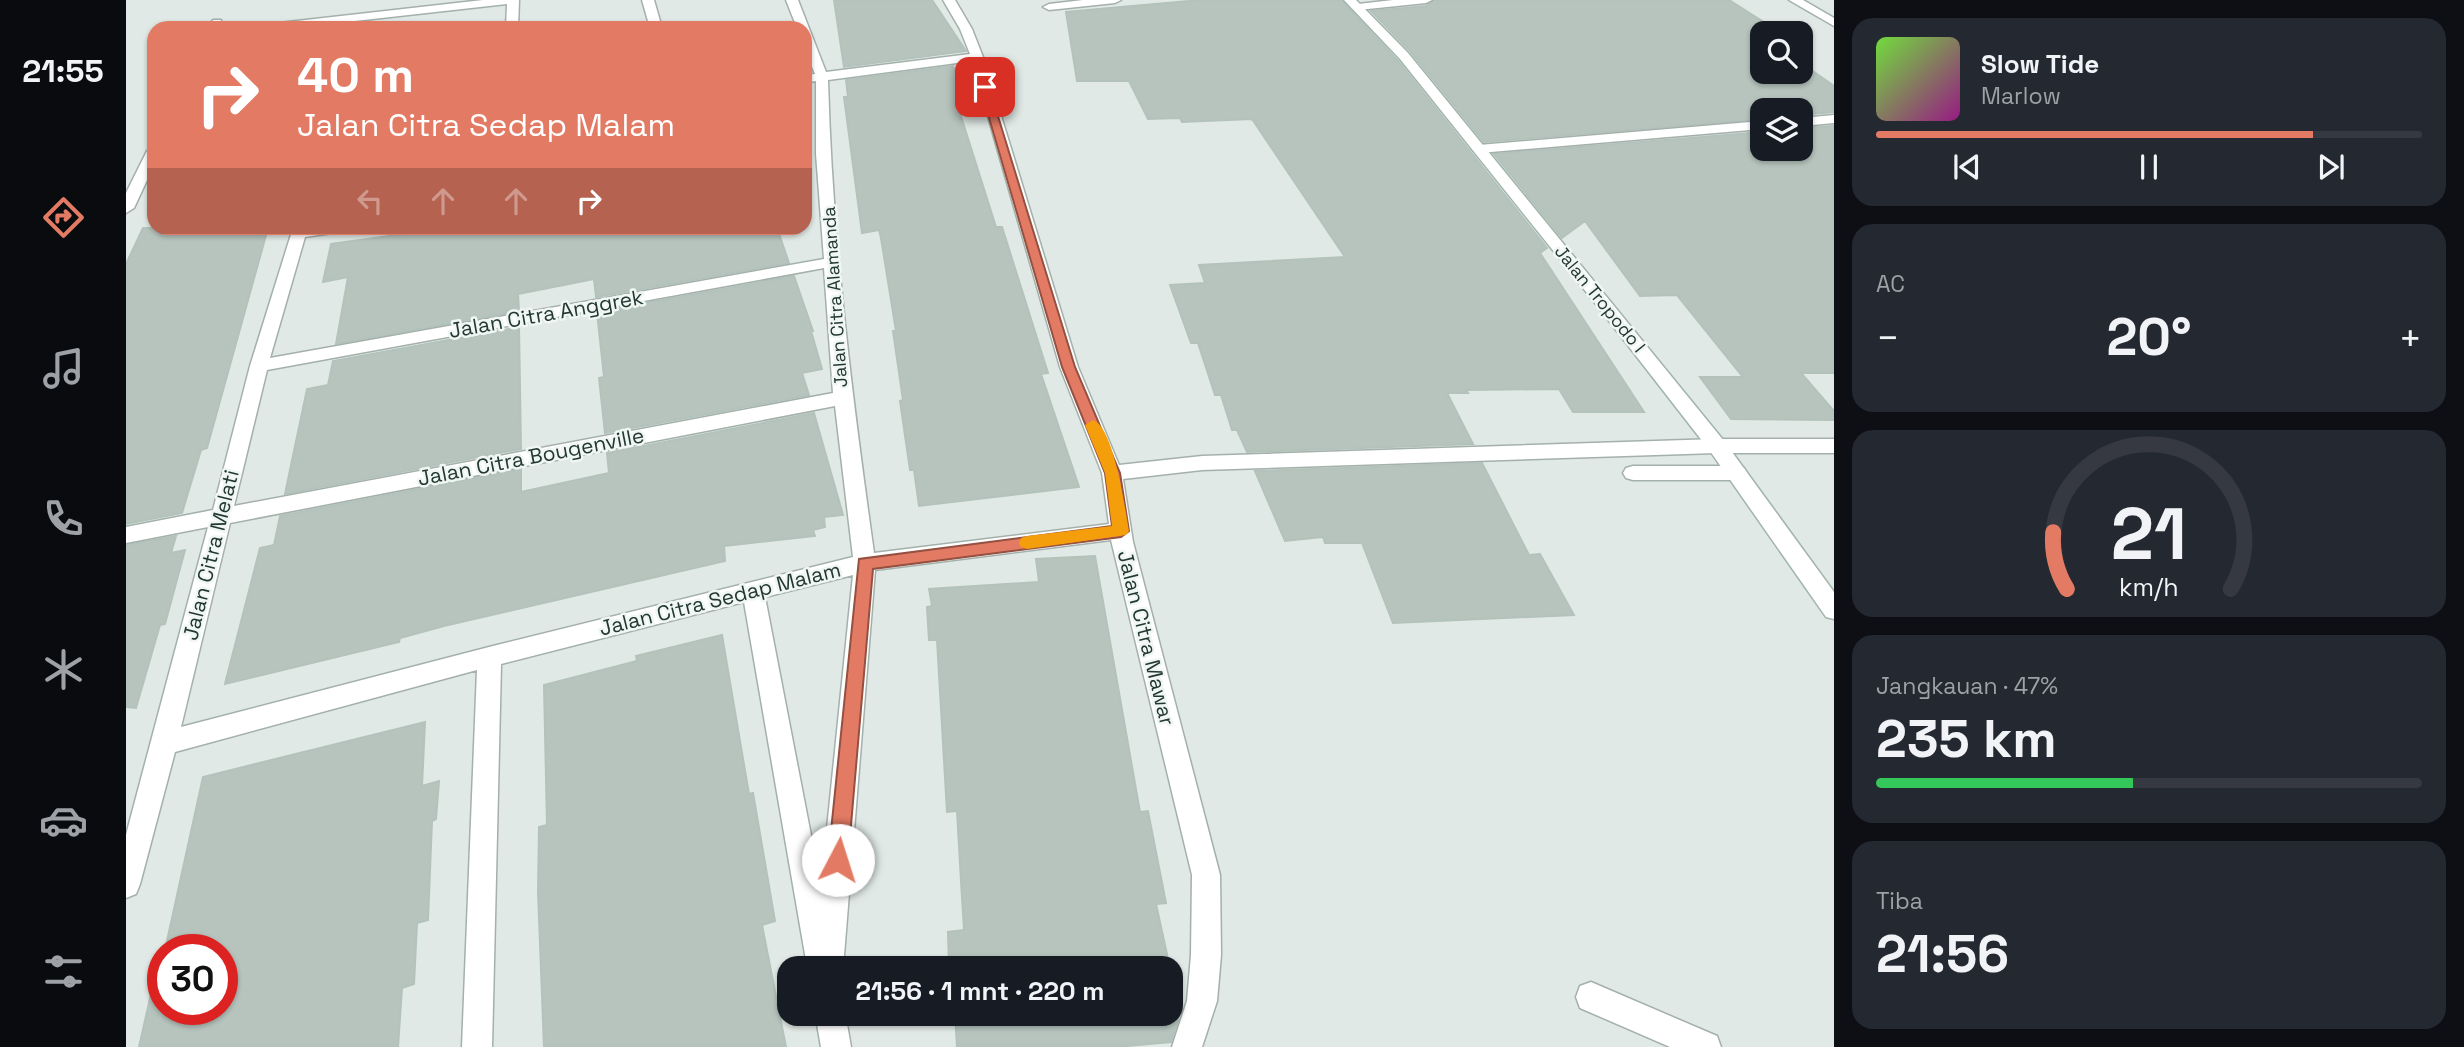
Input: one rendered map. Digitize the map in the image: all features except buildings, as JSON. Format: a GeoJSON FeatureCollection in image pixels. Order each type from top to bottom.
{"type":"FeatureCollection","features":[{"type":"Feature","properties":{"kind":"street"},"geometry":{"type":"LineString","coordinates":[[369,21],[513,0],[512,21]]}},
{"type":"Feature","properties":{"kind":"street"},"geometry":{"type":"LineString","coordinates":[[648,0],[654,21]]}},
{"type":"Feature","properties":{"kind":"street"},"geometry":{"type":"LineString","coordinates":[[792,0],[800,21]]}},
{"type":"Feature","properties":{"kind":"street","name":"Jalan Citra Mawar"},"geometry":{"type":"LineString","coordinates":[[949,0],[966,29],[977,57],[1069,367],[1112,473],[1121,531],[1206,875],[1206,955],[1202,1000],[1187,1047]]}},
{"type":"Feature","properties":{"kind":"street"},"geometry":{"type":"LineString","coordinates":[[1049,7],[1115,0]]}},
{"type":"Feature","properties":{"kind":"street"},"geometry":{"type":"LineString","coordinates":[[1354,3],[1426,0]]}},
{"type":"Feature","properties":{"kind":"street"},"geometry":{"type":"LineString","coordinates":[[1795,0],[1834,23]]}},
{"type":"Feature","properties":{"kind":"street","name":"Jalan Tropodo I"},"geometry":{"type":"LineString","coordinates":[[1354,3],[1404,56],[1717,446],[1834,610]]}},
{"type":"Feature","properties":{"kind":"street"},"geometry":{"type":"LineString","coordinates":[[814,78],[977,57]]}},
{"type":"Feature","properties":{"kind":"street","name":"Jalan Citra Alamanda"},"geometry":{"type":"LineString","coordinates":[[814,78],[823,154],[842,398],[865,563],[829,956]]}},
{"type":"Feature","properties":{"kind":"street"},"geometry":{"type":"LineString","coordinates":[[1813,121],[1834,119]]}},
{"type":"Feature","properties":{"kind":"street"},"geometry":{"type":"LineString","coordinates":[[1479,149],[1750,126]]}},
{"type":"Feature","properties":{"kind":"street"},"geometry":{"type":"LineString","coordinates":[[812,156],[823,154]]}},
{"type":"Feature","properties":{"kind":"street"},"geometry":{"type":"LineString","coordinates":[[126,208],[147,165]]}},
{"type":"Feature","properties":{"kind":"street","name":"Jalan Citra Melati"},"geometry":{"type":"LineString","coordinates":[[126,884],[165,743],[259,366],[298,235]]}},
{"type":"Feature","properties":{"kind":"street","name":"Jalan Citra Anggrek"},"geometry":{"type":"LineString","coordinates":[[259,366],[832,262]]}},
{"type":"Feature","properties":{"kind":"street","name":"Jalan Citra Bougenville"},"geometry":{"type":"LineString","coordinates":[[126,535],[842,398]]}},
{"type":"Feature","properties":{"kind":"street"},"geometry":{"type":"LineString","coordinates":[[1112,473],[1202,463],[1717,446],[1834,446]]}},
{"type":"Feature","properties":{"kind":"street"},"geometry":{"type":"LineString","coordinates":[[1633,473],[1737,473]]}},
{"type":"Feature","properties":{"kind":"street","name":"Jalan Citra Sedap Malam"},"geometry":{"type":"LineString","coordinates":[[165,743],[489,657],[865,563],[1121,531]]}},
{"type":"Feature","properties":{"kind":"street"},"geometry":{"type":"LineString","coordinates":[[753,590],[820,956]]}},
{"type":"Feature","properties":{"kind":"street"},"geometry":{"type":"LineString","coordinates":[[477,1047],[489,657]]}},
{"type":"Feature","properties":{"kind":"street"},"geometry":{"type":"LineString","coordinates":[[1591,996],[1706,1047]]}},
{"type":"Feature","properties":{"kind":"street"},"geometry":{"type":"LineString","coordinates":[[832,1026],[836,1047]]}},
{"type":"Feature","properties":{"kind":"slow traffic"},"geometry":{"type":"LineString","coordinates":[[1027,543],[1121,531],[1112,473],[1093,425]]}},
{"type":"Feature","properties":{"kind":"route"},"geometry":{"type":"LineString","coordinates":[[838,860],[865,563],[1121,531],[1112,473],[1069,367],[985,87]]}}]}
